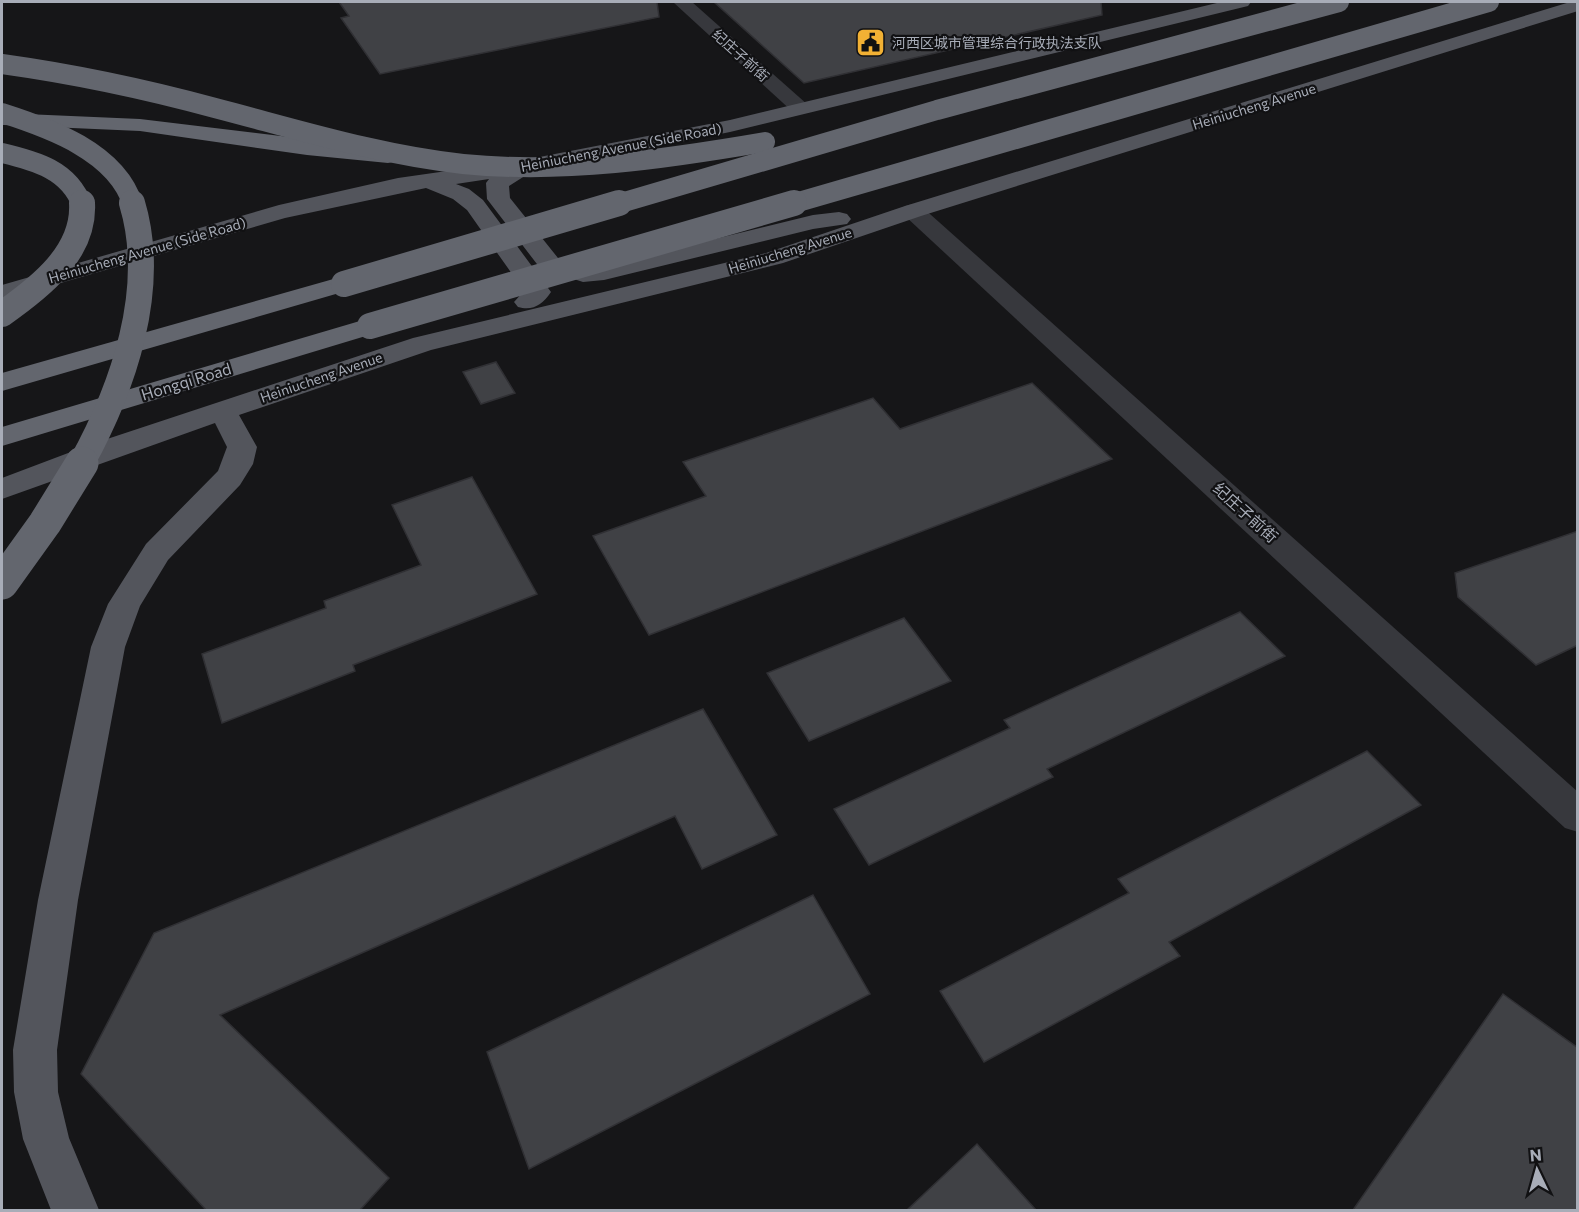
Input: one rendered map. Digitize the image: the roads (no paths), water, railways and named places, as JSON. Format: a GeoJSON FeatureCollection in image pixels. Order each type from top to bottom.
{"type":"FeatureCollection","features":[{"type":"Feature","properties":{"kind":"highway"},"geometry":{"type":"LineString","coordinates":[[2,382],[938,110],[1339,2]]}},
{"type":"Feature","properties":{"kind":"highway","name":"Heiniucheng Avenue"},"geometry":{"type":"LineString","coordinates":[[370,326],[1490,2]]}},
{"type":"Feature","properties":{"kind":"highway"},"geometry":{"type":"LineString","coordinates":[[2,64],[134,86],[323,137],[425,169]]}},
{"type":"Feature","properties":{"kind":"highway"},"geometry":{"type":"LineString","coordinates":[[2,119],[140,125],[307,148],[425,169],[547,165],[654,158],[738,147],[938,110]]}},
{"type":"Feature","properties":{"kind":"highway"},"geometry":{"type":"LineString","coordinates":[[2,113],[51,131],[86,150],[109,170],[131,198],[137,216],[141,236],[142,271],[139,300],[128,352],[96,434],[70,485],[26,552],[2,583]]}},
{"type":"Feature","properties":{"kind":"highway"},"geometry":{"type":"LineString","coordinates":[[2,153],[42,164],[62,174],[80,194],[85,218],[72,249],[60,263],[35,289],[2,314]]}},
{"type":"Feature","properties":{"kind":"highway","name":"Hongqi Road"},"geometry":{"type":"LineString","coordinates":[[2,437],[370,326]]}},
{"type":"Feature","properties":{"kind":"main road","name":"Heiniucheng Avenue (Side Road)"},"geometry":{"type":"LineString","coordinates":[[2,293],[425,169],[524,167],[801,109],[1242,2]]}},
{"type":"Feature","properties":{"kind":"main road","name":"Heiniucheng Avenue"},"geometry":{"type":"LineString","coordinates":[[2,489],[223,411],[469,330],[774,258],[913,211],[1578,5]]}},
{"type":"Feature","properties":{"kind":"main road"},"geometry":{"type":"LineString","coordinates":[[524,167],[497,183],[498,199],[549,263],[583,275],[604,273],[813,222],[913,211]]}},
{"type":"Feature","properties":{"kind":"main road"},"geometry":{"type":"LineString","coordinates":[[425,169],[475,205],[538,292],[530,300],[469,330]]}},
{"type":"Feature","properties":{"kind":"main road"},"geometry":{"type":"LineString","coordinates":[[75,1210],[46,1139],[36,1092],[35,1050],[58,900],[108,647],[124,604],[157,552],[229,478],[238,464],[242,447],[223,411]]}},
{"type":"Feature","properties":{"kind":"street","name":"纪庄子前街"},"geometry":{"type":"LineString","coordinates":[[682,2],[801,109]]}},
{"type":"Feature","properties":{"kind":"street","name":"纪庄子前街"},"geometry":{"type":"LineString","coordinates":[[913,211],[1578,816]]}},
{"type":"Feature","properties":{"kind":"place","name":"河西区城市管理综合行政执法支队"},"geometry":{"type":"Point","coordinates":[871,42]}}]}
